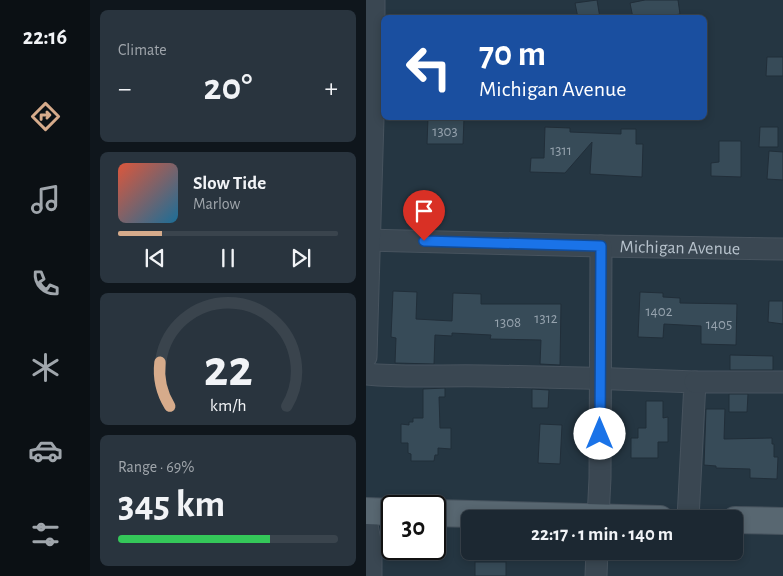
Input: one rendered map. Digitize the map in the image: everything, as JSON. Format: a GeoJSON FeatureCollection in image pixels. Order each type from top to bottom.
{"type":"FeatureCollection","features":[{"type":"Feature","properties":{"kind":"main road"},"geometry":{"type":"LineString","coordinates":[[366,511],[381,512]]}},
{"type":"Feature","properties":{"kind":"main road"},"geometry":{"type":"LineString","coordinates":[[446,513],[461,514]]}},
{"type":"Feature","properties":{"kind":"main road"},"geometry":{"type":"LineString","coordinates":[[743,520],[783,521]]}},
{"type":"Feature","properties":{"kind":"street"},"geometry":{"type":"LineString","coordinates":[[366,356],[367,240],[374,85],[374,0]]}},
{"type":"Feature","properties":{"kind":"street","name":"Michigan Avenue"},"geometry":{"type":"LineString","coordinates":[[367,240],[783,249]]}},
{"type":"Feature","properties":{"kind":"street"},"geometry":{"type":"LineString","coordinates":[[598,510],[601,246]]}},
{"type":"Feature","properties":{"kind":"street"},"geometry":{"type":"LineString","coordinates":[[366,374],[385,376],[465,375],[599,378],[695,382],[783,382]]}},
{"type":"Feature","properties":{"kind":"street"},"geometry":{"type":"LineString","coordinates":[[688,510],[695,382]]}},
{"type":"Feature","properties":{"kind":"street"},"geometry":{"type":"LineString","coordinates":[[366,520],[371,546],[371,576]]}},
{"type":"Feature","properties":{"kind":"street"},"geometry":{"type":"LineString","coordinates":[[596,576],[597,560]]}},
{"type":"Feature","properties":{"kind":"building"},"geometry":{"type":"Polygon","coordinates":[[[597,0],[600,15],[577,15],[575,3],[597,0]]]}},
{"type":"Feature","properties":{"kind":"building"},"geometry":{"type":"Polygon","coordinates":[[[645,0],[678,0],[680,14],[632,15],[630,3],[645,0]]]}},
{"type":"Feature","properties":{"kind":"building"},"geometry":{"type":"Polygon","coordinates":[[[767,57],[783,57],[783,76],[766,76],[767,57]]]}},
{"type":"Feature","properties":{"kind":"building"},"geometry":{"type":"Polygon","coordinates":[[[428,120],[464,120],[463,144],[427,144],[428,120]]]}},
{"type":"Feature","properties":{"kind":"building"},"geometry":{"type":"Polygon","coordinates":[[[545,127],[570,128],[570,132],[621,134],[621,129],[636,129],[636,144],[643,144],[642,177],[590,174],[592,142],[565,173],[530,172],[531,158],[544,158],[545,127]]]}},
{"type":"Feature","properties":{"kind":"building"},"geometry":{"type":"Polygon","coordinates":[[[760,127],[778,127],[778,147],[759,147],[760,127]]]}},
{"type":"Feature","properties":{"kind":"building"},"geometry":{"type":"Polygon","coordinates":[[[719,141],[741,141],[741,177],[711,176],[711,163],[719,162],[719,141]]]}},
{"type":"Feature","properties":{"kind":"building"},"geometry":{"type":"Polygon","coordinates":[[[769,151],[783,152],[783,180],[767,179],[769,151]]]}},
{"type":"Feature","properties":{"kind":"building"},"geometry":{"type":"Polygon","coordinates":[[[393,291],[417,292],[416,319],[452,321],[453,293],[481,294],[481,304],[561,304],[560,365],[540,364],[541,340],[490,339],[491,335],[452,333],[452,336],[435,335],[434,364],[395,363],[396,338],[391,337],[393,291]]]}},
{"type":"Feature","properties":{"kind":"building"},"geometry":{"type":"Polygon","coordinates":[[[640,292],[663,293],[663,297],[680,298],[680,303],[737,304],[736,345],[701,344],[701,326],[664,324],[663,338],[638,337],[640,292]]]}},
{"type":"Feature","properties":{"kind":"building"},"geometry":{"type":"Polygon","coordinates":[[[769,301],[783,301],[783,324],[768,322],[769,301]]]}},
{"type":"Feature","properties":{"kind":"building"},"geometry":{"type":"Polygon","coordinates":[[[730,355],[773,356],[773,370],[730,370],[730,355]]]}},
{"type":"Feature","properties":{"kind":"building"},"geometry":{"type":"Polygon","coordinates":[[[445,388],[445,397],[439,397],[440,428],[451,428],[451,449],[438,448],[438,455],[435,455],[434,461],[411,461],[411,454],[408,453],[408,443],[401,443],[401,424],[409,425],[409,422],[413,422],[413,418],[423,418],[423,389],[445,388]]]}},
{"type":"Feature","properties":{"kind":"building"},"geometry":{"type":"Polygon","coordinates":[[[532,389],[549,390],[548,408],[532,408],[532,389]]]}},
{"type":"Feature","properties":{"kind":"building"},"geometry":{"type":"Polygon","coordinates":[[[729,394],[748,394],[747,412],[729,412],[729,394]]]}},
{"type":"Feature","properties":{"kind":"building"},"geometry":{"type":"Polygon","coordinates":[[[646,401],[663,401],[663,418],[668,417],[668,442],[658,442],[658,458],[631,458],[631,438],[638,438],[638,428],[646,428],[646,401]]]}},
{"type":"Feature","properties":{"kind":"building"},"geometry":{"type":"Polygon","coordinates":[[[706,409],[725,409],[724,439],[772,438],[774,457],[778,457],[777,479],[750,478],[750,469],[716,468],[716,466],[704,465],[706,409]]]}},
{"type":"Feature","properties":{"kind":"building"},"geometry":{"type":"Polygon","coordinates":[[[540,424],[562,425],[560,464],[538,463],[540,424]]]}},
{"type":"Feature","properties":{"kind":"building"},"geometry":{"type":"Polygon","coordinates":[[[475,562],[506,562],[506,576],[475,576],[475,562]]]}},
{"type":"Feature","properties":{"kind":"route"},"geometry":{"type":"LineString","coordinates":[[424,241],[601,246],[600,434]]}}]}
